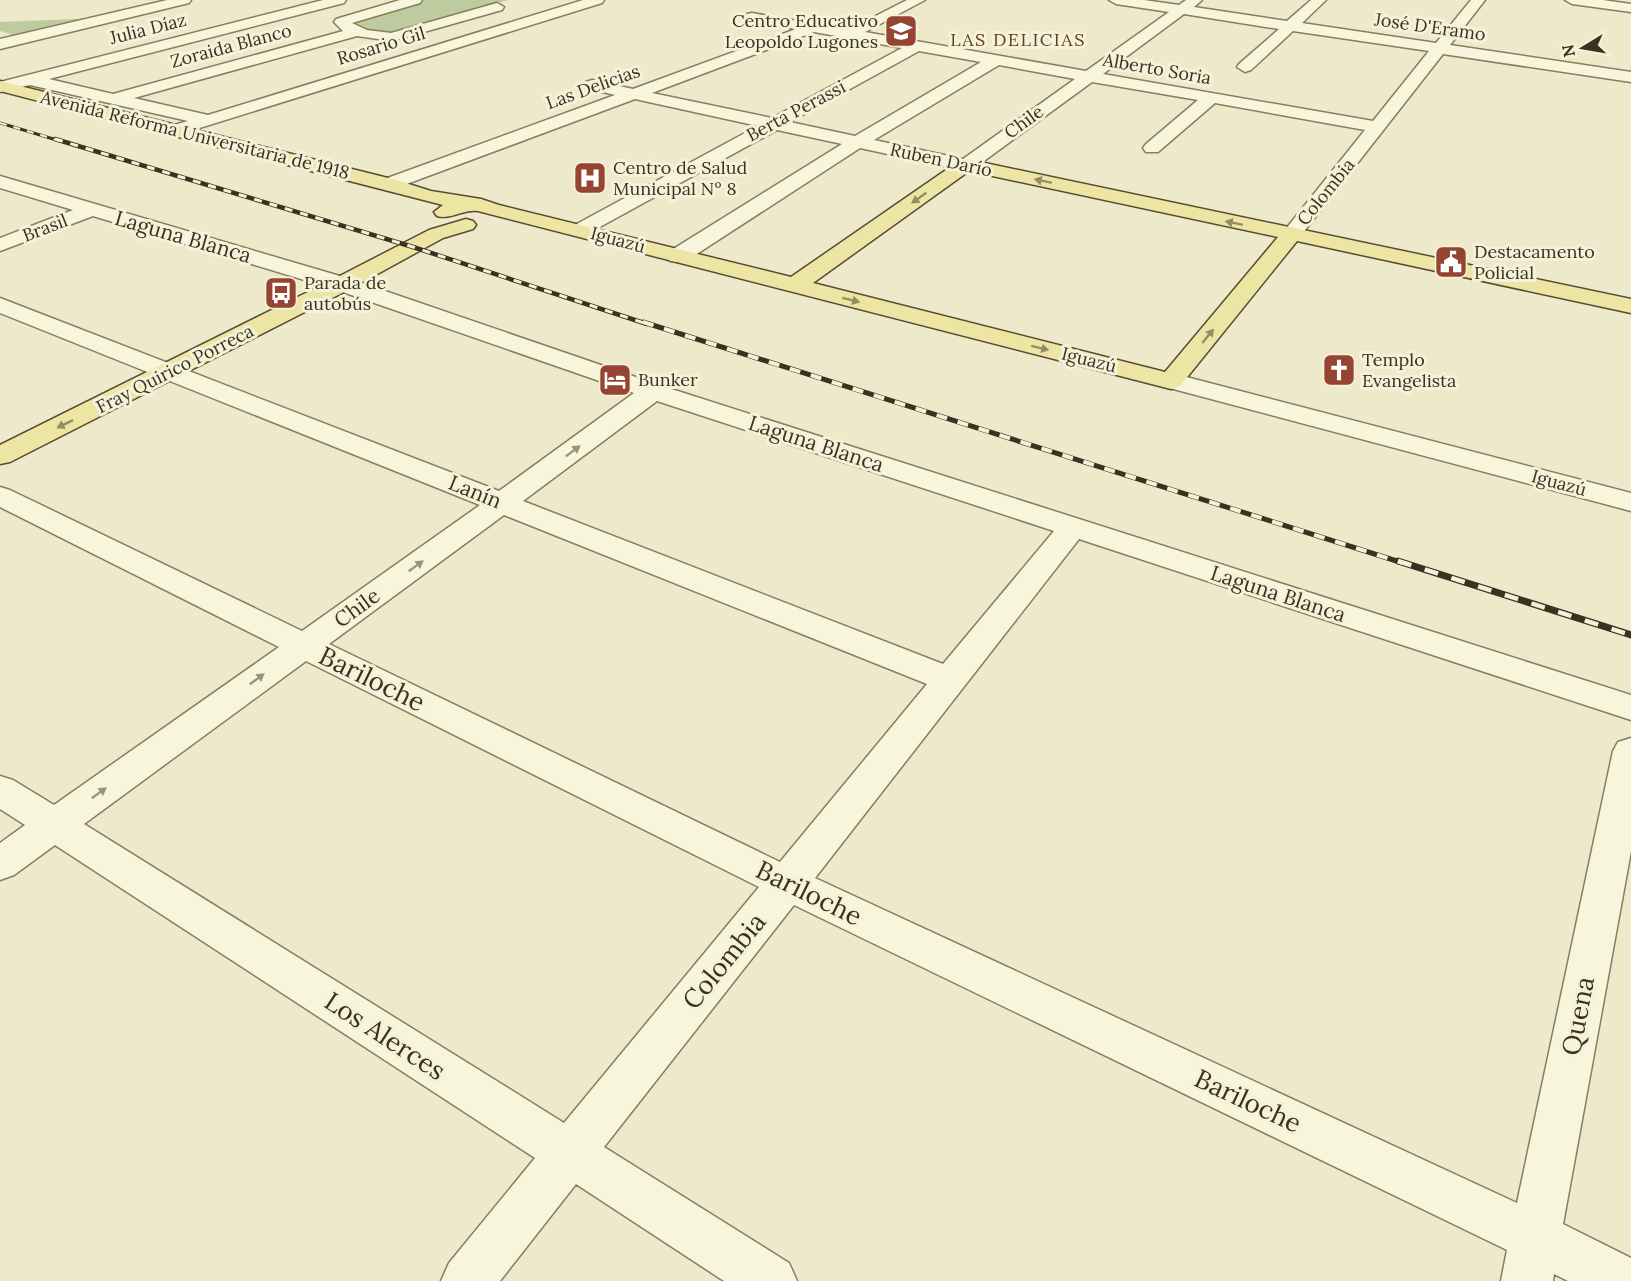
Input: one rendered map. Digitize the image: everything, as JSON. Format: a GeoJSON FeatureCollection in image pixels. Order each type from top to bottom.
{"type":"FeatureCollection","features":[{"type":"Feature","properties":{"kind":"main road","name":"Avenida Reforma Universitaria de 1918"},"geometry":{"type":"LineString","coordinates":[[1,87],[389,184]]}},
{"type":"Feature","properties":{"kind":"main road","name":"Ruben Darío"},"geometry":{"type":"LineString","coordinates":[[966,165],[1631,306]]}},
{"type":"Feature","properties":{"kind":"main road","name":"Chile"},"geometry":{"type":"LineString","coordinates":[[795,285],[966,165]]}},
{"type":"Feature","properties":{"kind":"main road","name":"Iguazú"},"geometry":{"type":"LineString","coordinates":[[389,184],[478,215],[545,221],[1171,381]]}},
{"type":"Feature","properties":{"kind":"main road","name":"Iguazú"},"geometry":{"type":"LineString","coordinates":[[427,196],[437,203],[443,216]]}},
{"type":"Feature","properties":{"kind":"main road"},"geometry":{"type":"LineString","coordinates":[[443,216],[478,215]]}},
{"type":"Feature","properties":{"kind":"main road","name":"Fray Quirico Porreca"},"geometry":{"type":"LineString","coordinates":[[0,456],[413,248],[436,234],[478,215]]}},
{"type":"Feature","properties":{"kind":"main road","name":"Fray Quirico Porreca"},"geometry":{"type":"LineString","coordinates":[[413,248],[443,216]]}},
{"type":"Feature","properties":{"kind":"main road","name":"Ruben Darío"},"geometry":{"type":"LineString","coordinates":[[1291,235],[1334,247],[1631,313]]}},
{"type":"Feature","properties":{"kind":"main road","name":"Colombia"},"geometry":{"type":"LineString","coordinates":[[1171,381],[1291,235]]}},
{"type":"Feature","properties":{"kind":"street"},"geometry":{"type":"LineString","coordinates":[[5,40],[184,0]]}},
{"type":"Feature","properties":{"kind":"street","name":"Julia Díaz"},"geometry":{"type":"LineString","coordinates":[[1,87],[339,0]]}},
{"type":"Feature","properties":{"kind":"street"},"geometry":{"type":"LineString","coordinates":[[360,31],[341,22],[415,0]]}},
{"type":"Feature","properties":{"kind":"street","name":"Rosario Gil"},"geometry":{"type":"LineString","coordinates":[[177,130],[597,0]]}},
{"type":"Feature","properties":{"kind":"street"},"geometry":{"type":"LineString","coordinates":[[849,35],[918,0]]}},
{"type":"Feature","properties":{"kind":"street","name":"José D'Eramo"},"geometry":{"type":"LineString","coordinates":[[1116,0],[1188,5],[1290,26],[1631,77]]}},
{"type":"Feature","properties":{"kind":"street"},"geometry":{"type":"LineString","coordinates":[[1245,67],[1319,0]]}},
{"type":"Feature","properties":{"kind":"street","name":"Colombia"},"geometry":{"type":"LineString","coordinates":[[1291,235],[1478,0]]}},
{"type":"Feature","properties":{"kind":"street"},"geometry":{"type":"LineString","coordinates":[[1572,0],[1631,8]]}},
{"type":"Feature","properties":{"kind":"street","name":"Zoraida Blanco"},"geometry":{"type":"LineString","coordinates":[[114,99],[360,31],[382,37],[392,37],[508,3]]}},
{"type":"Feature","properties":{"kind":"street","name":"Chile"},"geometry":{"type":"LineString","coordinates":[[966,165],[1188,5]]}},
{"type":"Feature","properties":{"kind":"street"},"geometry":{"type":"LineString","coordinates":[[474,14],[515,25]]}},
{"type":"Feature","properties":{"kind":"street"},"geometry":{"type":"LineString","coordinates":[[44,18],[122,15]]}},
{"type":"Feature","properties":{"kind":"street","name":"Alberto Soria"},"geometry":{"type":"LineString","coordinates":[[752,17],[1378,127]]}},
{"type":"Feature","properties":{"kind":"street","name":"Las Delicias"},"geometry":{"type":"LineString","coordinates":[[389,184],[812,28]]}},
{"type":"Feature","properties":{"kind":"street","name":"Berta Perassi"},"geometry":{"type":"LineString","coordinates":[[580,230],[917,46]]}},
{"type":"Feature","properties":{"kind":"street"},"geometry":{"type":"LineString","coordinates":[[678,255],[857,142],[996,60]]}},
{"type":"Feature","properties":{"kind":"street"},"geometry":{"type":"LineString","coordinates":[[28,80],[209,120]]}},
{"type":"Feature","properties":{"kind":"street","name":"Ruben Darío"},"geometry":{"type":"LineString","coordinates":[[591,85],[966,165]]}},
{"type":"Feature","properties":{"kind":"street"},"geometry":{"type":"LineString","coordinates":[[1152,148],[1211,98]]}},
{"type":"Feature","properties":{"kind":"street","name":"Laguna Blanca"},"geometry":{"type":"LineString","coordinates":[[0,182],[342,284],[653,391],[1631,708]]}},
{"type":"Feature","properties":{"kind":"street","name":"Brasil"},"geometry":{"type":"LineString","coordinates":[[0,245],[91,210]]}},
{"type":"Feature","properties":{"kind":"street","name":"Lanín"},"geometry":{"type":"LineString","coordinates":[[0,305],[950,680]]}},
{"type":"Feature","properties":{"kind":"street","name":"Iguazú"},"geometry":{"type":"LineString","coordinates":[[1171,381],[1631,502]]}},
{"type":"Feature","properties":{"kind":"street","name":"Chile"},"geometry":{"type":"LineString","coordinates":[[0,864],[502,503],[653,391]]}},
{"type":"Feature","properties":{"kind":"street","name":"Bariloche"},"geometry":{"type":"LineString","coordinates":[[0,496],[787,883],[1535,1237],[1622,1281]]}},
{"type":"Feature","properties":{"kind":"street","name":"Colombia"},"geometry":{"type":"LineString","coordinates":[[467,1281],[1072,528]]}},
{"type":"Feature","properties":{"kind":"street","name":"Quena"},"geometry":{"type":"LineString","coordinates":[[1527,1281],[1631,751]]}},
{"type":"Feature","properties":{"kind":"street","name":"Los Alerces"},"geometry":{"type":"LineString","coordinates":[[0,790],[771,1281]]}},
{"type":"Feature","properties":{"kind":"green space"},"geometry":{"type":"Polygon","coordinates":[[[425,0],[508,0],[397,32],[381,33],[350,24],[354,20],[425,0]]]}},
{"type":"Feature","properties":{"kind":"green space"},"geometry":{"type":"Polygon","coordinates":[[[100,18],[17,36],[0,31],[0,22],[100,18]]]}},
{"type":"Feature","properties":{"kind":"railway"},"geometry":{"type":"LineString","coordinates":[[0,123],[60,141]]}},
{"type":"Feature","properties":{"kind":"railway"},"geometry":{"type":"LineString","coordinates":[[55,139],[413,247],[647,324]]}},
{"type":"Feature","properties":{"kind":"railway"},"geometry":{"type":"LineString","coordinates":[[643,322],[1403,563]]}},
{"type":"Feature","properties":{"kind":"railway"},"geometry":{"type":"LineString","coordinates":[[1398,561],[1631,635]]}},
{"type":"Feature","properties":{"kind":"place","name":"Centro Educativo Leopoldo Lugones"},"geometry":{"type":"Point","coordinates":[901,31]}},
{"type":"Feature","properties":{"kind":"place","name":"Centro de Salud Municipal Nº 8"},"geometry":{"type":"Point","coordinates":[590,178]}},
{"type":"Feature","properties":{"kind":"place","name":"Destacamento Policial"},"geometry":{"type":"Point","coordinates":[1451,262]}},
{"type":"Feature","properties":{"kind":"place","name":"Parada de autobús"},"geometry":{"type":"Point","coordinates":[281,293]}},
{"type":"Feature","properties":{"kind":"place","name":"Templo Evangelista"},"geometry":{"type":"Point","coordinates":[1339,370]}},
{"type":"Feature","properties":{"kind":"place","name":"Bunker"},"geometry":{"type":"Point","coordinates":[615,380]}},
{"type":"Feature","properties":{"kind":"district","name":"LAS DELICIAS"},"geometry":{"type":"Point","coordinates":[1018,40]}}]}
